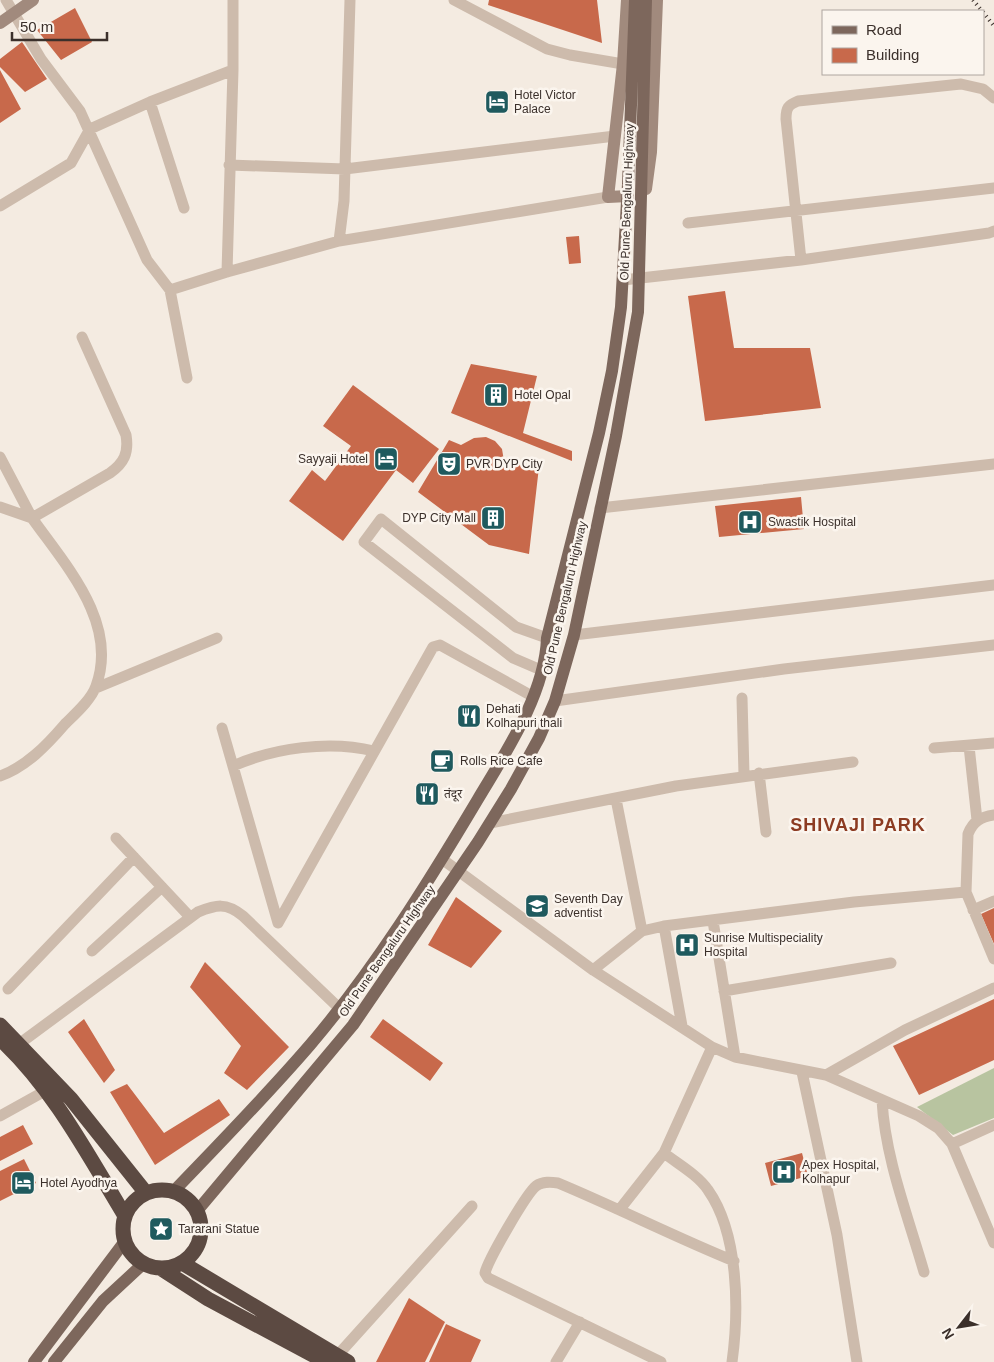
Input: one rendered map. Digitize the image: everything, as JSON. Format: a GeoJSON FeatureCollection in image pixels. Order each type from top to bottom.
{"type":"FeatureCollection","features":[{"type":"Feature","properties":{"kind":"highway"},"geometry":{"type":"LineString","coordinates":[[0,1025],[90,1121],[146,1193]]}},
{"type":"Feature","properties":{"kind":"highway"},"geometry":{"type":"LineString","coordinates":[[0,1039],[45,1091],[75,1133],[125,1216]]}},
{"type":"Feature","properties":{"kind":"highway"},"geometry":{"type":"LineString","coordinates":[[160,1268],[182,1263],[193,1253],[199,1243],[202,1227],[197,1211],[184,1196],[165,1189],[146,1193],[130,1206],[125,1216],[123,1229],[130,1250],[144,1263],[160,1268],[208,1299],[337,1360]]}},
{"type":"Feature","properties":{"kind":"highway"},"geometry":{"type":"LineString","coordinates":[[182,1263],[337,1360]]}},
{"type":"Feature","properties":{"kind":"main road","name":"Old Pune Bengaluru Highway"},"geometry":{"type":"LineString","coordinates":[[174,1191],[300,1056],[339,1008],[412,908],[520,728],[547,652],[548,638],[599,433],[612,371],[623,280],[635,0]]}},
{"type":"Feature","properties":{"kind":"main road","name":"Old Pune Bengaluru Highway"},"geometry":{"type":"LineString","coordinates":[[197,1211],[353,1025],[490,823],[539,738],[555,701],[574,635],[616,436],[638,312],[646,0]]}},
{"type":"Feature","properties":{"kind":"main road"},"geometry":{"type":"LineString","coordinates":[[34,1362],[126,1242]]}},
{"type":"Feature","properties":{"kind":"main road"},"geometry":{"type":"LineString","coordinates":[[54,1362],[103,1301],[144,1263]]}},
{"type":"Feature","properties":{"kind":"street"},"geometry":{"type":"LineString","coordinates":[[6,0],[41,59],[80,111],[90,129],[97,153],[147,260],[170,290],[187,378]]}},
{"type":"Feature","properties":{"kind":"street"},"geometry":{"type":"LineString","coordinates":[[0,23],[33,0]]}},
{"type":"Feature","properties":{"kind":"street"},"geometry":{"type":"LineString","coordinates":[[227,272],[233,70],[233,0]]}},
{"type":"Feature","properties":{"kind":"street"},"geometry":{"type":"LineString","coordinates":[[339,241],[345,169],[350,0]]}},
{"type":"Feature","properties":{"kind":"street"},"geometry":{"type":"LineString","coordinates":[[454,0],[547,48],[570,55],[623,64]]}},
{"type":"Feature","properties":{"kind":"street"},"geometry":{"type":"LineString","coordinates":[[608,197],[623,64],[627,0]]}},
{"type":"Feature","properties":{"kind":"street"},"geometry":{"type":"LineString","coordinates":[[640,200],[646,190],[651,152],[657,0]]}},
{"type":"Feature","properties":{"kind":"street"},"geometry":{"type":"LineString","coordinates":[[0,206],[70,162],[90,129],[150,102],[233,70]]}},
{"type":"Feature","properties":{"kind":"street"},"geometry":{"type":"LineString","coordinates":[[801,260],[786,119],[786,109],[790,104],[798,101],[961,84],[983,89],[994,98]]}},
{"type":"Feature","properties":{"kind":"street"},"geometry":{"type":"LineString","coordinates":[[150,102],[184,208]]}},
{"type":"Feature","properties":{"kind":"street"},"geometry":{"type":"LineString","coordinates":[[229,165],[345,169],[615,136]]}},
{"type":"Feature","properties":{"kind":"street"},"geometry":{"type":"LineString","coordinates":[[688,223],[994,188]]}},
{"type":"Feature","properties":{"kind":"street"},"geometry":{"type":"LineString","coordinates":[[170,290],[339,241],[608,197],[628,190]]}},
{"type":"Feature","properties":{"kind":"street"},"geometry":{"type":"LineString","coordinates":[[623,280],[639,280],[801,260],[988,233],[994,230]]}},
{"type":"Feature","properties":{"kind":"street"},"geometry":{"type":"LineString","coordinates":[[0,507],[32,518],[110,473],[120,466],[126,456],[128,446],[126,435],[82,337]]}},
{"type":"Feature","properties":{"kind":"street"},"geometry":{"type":"LineString","coordinates":[[0,457],[32,518],[89,602],[98,624],[101,651],[96,688]]}},
{"type":"Feature","properties":{"kind":"street"},"geometry":{"type":"LineString","coordinates":[[600,508],[994,464]]}},
{"type":"Feature","properties":{"kind":"street"},"geometry":{"type":"LineString","coordinates":[[541,670],[513,658],[364,542],[381,519],[516,627],[548,638]]}},
{"type":"Feature","properties":{"kind":"street"},"geometry":{"type":"LineString","coordinates":[[574,635],[994,585]]}},
{"type":"Feature","properties":{"kind":"street"},"geometry":{"type":"LineString","coordinates":[[0,776],[10,772],[33,757],[96,688],[217,638]]}},
{"type":"Feature","properties":{"kind":"street"},"geometry":{"type":"LineString","coordinates":[[222,728],[278,923],[433,647],[440,645],[532,696]]}},
{"type":"Feature","properties":{"kind":"street"},"geometry":{"type":"LineString","coordinates":[[555,701],[784,669],[994,645]]}},
{"type":"Feature","properties":{"kind":"street"},"geometry":{"type":"LineString","coordinates":[[742,698],[744,775]]}},
{"type":"Feature","properties":{"kind":"street"},"geometry":{"type":"LineString","coordinates":[[934,748],[994,743]]}},
{"type":"Feature","properties":{"kind":"street"},"geometry":{"type":"LineString","coordinates":[[233,766],[252,758],[302,748],[354,746],[374,751]]}},
{"type":"Feature","properties":{"kind":"street"},"geometry":{"type":"LineString","coordinates":[[969,746],[978,820]]}},
{"type":"Feature","properties":{"kind":"street"},"geometry":{"type":"LineString","coordinates":[[490,823],[744,775],[853,762]]}},
{"type":"Feature","properties":{"kind":"street"},"geometry":{"type":"LineString","coordinates":[[759,774],[766,832]]}},
{"type":"Feature","properties":{"kind":"street"},"geometry":{"type":"LineString","coordinates":[[616,799],[642,931]]}},
{"type":"Feature","properties":{"kind":"street"},"geometry":{"type":"LineString","coordinates":[[994,815],[978,820],[971,826],[968,834],[966,892],[994,959]]}},
{"type":"Feature","properties":{"kind":"street"},"geometry":{"type":"LineString","coordinates":[[116,838],[190,917]]}},
{"type":"Feature","properties":{"kind":"street"},"geometry":{"type":"LineString","coordinates":[[8,989],[134,857]]}},
{"type":"Feature","properties":{"kind":"street"},"geometry":{"type":"LineString","coordinates":[[442,859],[593,970],[712,1046],[735,1057],[826,1076],[918,1116],[938,1128],[952,1144],[994,1243]]}},
{"type":"Feature","properties":{"kind":"street"},"geometry":{"type":"LineString","coordinates":[[92,951],[162,887]]}},
{"type":"Feature","properties":{"kind":"street"},"geometry":{"type":"LineString","coordinates":[[593,970],[642,931],[664,926],[854,902],[966,892]]}},
{"type":"Feature","properties":{"kind":"street"},"geometry":{"type":"LineString","coordinates":[[973,910],[994,901]]}},
{"type":"Feature","properties":{"kind":"street"},"geometry":{"type":"LineString","coordinates":[[19,1044],[190,917],[212,906],[222,904],[232,907],[339,1008]]}},
{"type":"Feature","properties":{"kind":"street"},"geometry":{"type":"LineString","coordinates":[[713,921],[735,1057]]}},
{"type":"Feature","properties":{"kind":"street"},"geometry":{"type":"LineString","coordinates":[[664,926],[682,1026]]}},
{"type":"Feature","properties":{"kind":"street"},"geometry":{"type":"LineString","coordinates":[[724,991],[891,963]]}},
{"type":"Feature","properties":{"kind":"street"},"geometry":{"type":"LineString","coordinates":[[826,1076],[905,1030],[994,988]]}},
{"type":"Feature","properties":{"kind":"street"},"geometry":{"type":"LineString","coordinates":[[620,1209],[664,1153],[712,1046]]}},
{"type":"Feature","properties":{"kind":"street"},"geometry":{"type":"LineString","coordinates":[[802,1072],[837,1235],[856,1362]]}},
{"type":"Feature","properties":{"kind":"street"},"geometry":{"type":"LineString","coordinates":[[0,1116],[45,1091]]}},
{"type":"Feature","properties":{"kind":"street"},"geometry":{"type":"LineString","coordinates":[[882,1100],[883,1123],[892,1161],[924,1272]]}},
{"type":"Feature","properties":{"kind":"street"},"geometry":{"type":"LineString","coordinates":[[952,1144],[994,1126]]}},
{"type":"Feature","properties":{"kind":"street"},"geometry":{"type":"LineString","coordinates":[[664,1153],[708,1189],[722,1221],[734,1262],[736,1333],[732,1362]]}},
{"type":"Feature","properties":{"kind":"street"},"geometry":{"type":"LineString","coordinates":[[661,1362],[497,1284],[486,1273],[487,1265],[535,1187],[541,1183],[558,1184],[620,1209],[663,1232],[734,1262]]}},
{"type":"Feature","properties":{"kind":"street"},"geometry":{"type":"LineString","coordinates":[[337,1360],[472,1206]]}},
{"type":"Feature","properties":{"kind":"street"},"geometry":{"type":"LineString","coordinates":[[556,1362],[580,1322]]}},
{"type":"Feature","properties":{"kind":"green space"},"geometry":{"type":"Polygon","coordinates":[[[994,1068],[994,1118],[953,1135],[917,1107],[994,1068]]]}},
{"type":"Feature","properties":{"kind":"building"},"geometry":{"type":"Polygon","coordinates":[[[489,0],[597,0],[602,43],[488,5],[489,0]]]}},
{"type":"Feature","properties":{"kind":"building"},"geometry":{"type":"Polygon","coordinates":[[[75,8],[92,42],[61,60],[37,30],[75,8]]]}},
{"type":"Feature","properties":{"kind":"building"},"geometry":{"type":"Polygon","coordinates":[[[22,42],[47,79],[25,92],[0,67],[0,59],[22,42]]]}},
{"type":"Feature","properties":{"kind":"building"},"geometry":{"type":"Polygon","coordinates":[[[0,70],[21,109],[0,123],[0,70]]]}},
{"type":"Feature","properties":{"kind":"building"},"geometry":{"type":"Polygon","coordinates":[[[579,236],[581,263],[569,264],[566,237],[579,236]]]}},
{"type":"Feature","properties":{"kind":"building"},"geometry":{"type":"Polygon","coordinates":[[[725,291],[734,348],[810,348],[821,408],[705,421],[688,296],[725,291]]]}},
{"type":"Feature","properties":{"kind":"building","name":"Hotel Opal"},"geometry":{"type":"Polygon","coordinates":[[[471,364],[537,376],[523,433],[572,451],[572,461],[451,413],[471,364]]]}},
{"type":"Feature","properties":{"kind":"building","name":"Sayyaji Hotel"},"geometry":{"type":"Polygon","coordinates":[[[353,385],[439,449],[413,483],[396,470],[343,541],[289,501],[312,470],[325,481],[351,446],[323,426],[353,385]]]}},
{"type":"Feature","properties":{"kind":"building","name":"DYP City Mall"},"geometry":{"type":"Polygon","coordinates":[[[486,437],[495,441],[502,449],[504,461],[539,467],[529,554],[489,545],[418,492],[449,440],[461,445],[474,438],[486,437]]]}},
{"type":"Feature","properties":{"kind":"building"},"geometry":{"type":"Polygon","coordinates":[[[801,497],[804,529],[719,537],[715,506],[801,497]]]}},
{"type":"Feature","properties":{"kind":"building"},"geometry":{"type":"Polygon","coordinates":[[[456,897],[502,931],[471,968],[428,945],[456,897]]]}},
{"type":"Feature","properties":{"kind":"building"},"geometry":{"type":"Polygon","coordinates":[[[994,908],[994,944],[981,914],[994,908]]]}},
{"type":"Feature","properties":{"kind":"building"},"geometry":{"type":"Polygon","coordinates":[[[205,962],[289,1047],[247,1090],[224,1073],[241,1046],[190,987],[205,962]]]}},
{"type":"Feature","properties":{"kind":"building"},"geometry":{"type":"Polygon","coordinates":[[[994,999],[994,1060],[919,1095],[893,1046],[994,999]]]}},
{"type":"Feature","properties":{"kind":"building"},"geometry":{"type":"Polygon","coordinates":[[[84,1019],[115,1070],[104,1083],[68,1032],[84,1019]]]}},
{"type":"Feature","properties":{"kind":"building"},"geometry":{"type":"Polygon","coordinates":[[[383,1019],[443,1063],[430,1081],[370,1037],[383,1019]]]}},
{"type":"Feature","properties":{"kind":"building"},"geometry":{"type":"Polygon","coordinates":[[[127,1084],[164,1133],[219,1099],[230,1115],[155,1165],[110,1092],[127,1084]]]}},
{"type":"Feature","properties":{"kind":"building"},"geometry":{"type":"Polygon","coordinates":[[[23,1125],[33,1144],[0,1161],[0,1137],[23,1125]]]}},
{"type":"Feature","properties":{"kind":"building"},"geometry":{"type":"Polygon","coordinates":[[[802,1153],[808,1176],[771,1186],[765,1163],[802,1153]]]}},
{"type":"Feature","properties":{"kind":"building"},"geometry":{"type":"Polygon","coordinates":[[[24,1159],[36,1183],[0,1201],[0,1171],[24,1159]]]}},
{"type":"Feature","properties":{"kind":"building"},"geometry":{"type":"Polygon","coordinates":[[[409,1298],[445,1322],[425,1362],[376,1362],[409,1298]]]}},
{"type":"Feature","properties":{"kind":"building"},"geometry":{"type":"Polygon","coordinates":[[[446,1324],[481,1340],[471,1362],[429,1362],[446,1324]]]}},
{"type":"Feature","properties":{"kind":"railway"},"geometry":{"type":"LineString","coordinates":[[973,0],[981,10]]}},
{"type":"Feature","properties":{"kind":"railway"},"geometry":{"type":"LineString","coordinates":[[984,13],[994,26]]}},
{"type":"Feature","properties":{"kind":"place","name":"Hotel Victor Palace"},"geometry":{"type":"Point","coordinates":[497,102]}},
{"type":"Feature","properties":{"kind":"place","name":"Hotel Opal"},"geometry":{"type":"Point","coordinates":[496,395]}},
{"type":"Feature","properties":{"kind":"place","name":"Sayyaji Hotel"},"geometry":{"type":"Point","coordinates":[386,459]}},
{"type":"Feature","properties":{"kind":"place","name":"PVR DYP City"},"geometry":{"type":"Point","coordinates":[449,464]}},
{"type":"Feature","properties":{"kind":"place","name":"DYP City Mall"},"geometry":{"type":"Point","coordinates":[493,518]}},
{"type":"Feature","properties":{"kind":"place","name":"Swastik Hospital"},"geometry":{"type":"Point","coordinates":[750,522]}},
{"type":"Feature","properties":{"kind":"place","name":"Dehati Kolhapuri thali"},"geometry":{"type":"Point","coordinates":[469,716]}},
{"type":"Feature","properties":{"kind":"place","name":"Rolls Rice Cafe"},"geometry":{"type":"Point","coordinates":[442,761]}},
{"type":"Feature","properties":{"kind":"place","name":"तंदूर"},"geometry":{"type":"Point","coordinates":[427,794]}},
{"type":"Feature","properties":{"kind":"place","name":"Seventh Day adventist"},"geometry":{"type":"Point","coordinates":[537,906]}},
{"type":"Feature","properties":{"kind":"place","name":"Sunrise Multispeciality Hospital"},"geometry":{"type":"Point","coordinates":[687,945]}},
{"type":"Feature","properties":{"kind":"place","name":"Apex Hospital, Kolhapur"},"geometry":{"type":"Point","coordinates":[784,1172]}},
{"type":"Feature","properties":{"kind":"place","name":"Hotel Ayodhya"},"geometry":{"type":"Point","coordinates":[23,1183]}},
{"type":"Feature","properties":{"kind":"place","name":"Tararani Statue"},"geometry":{"type":"Point","coordinates":[161,1229]}},
{"type":"Feature","properties":{"kind":"district","name":"SHIVAJI PARK"},"geometry":{"type":"Point","coordinates":[858,825]}}]}
